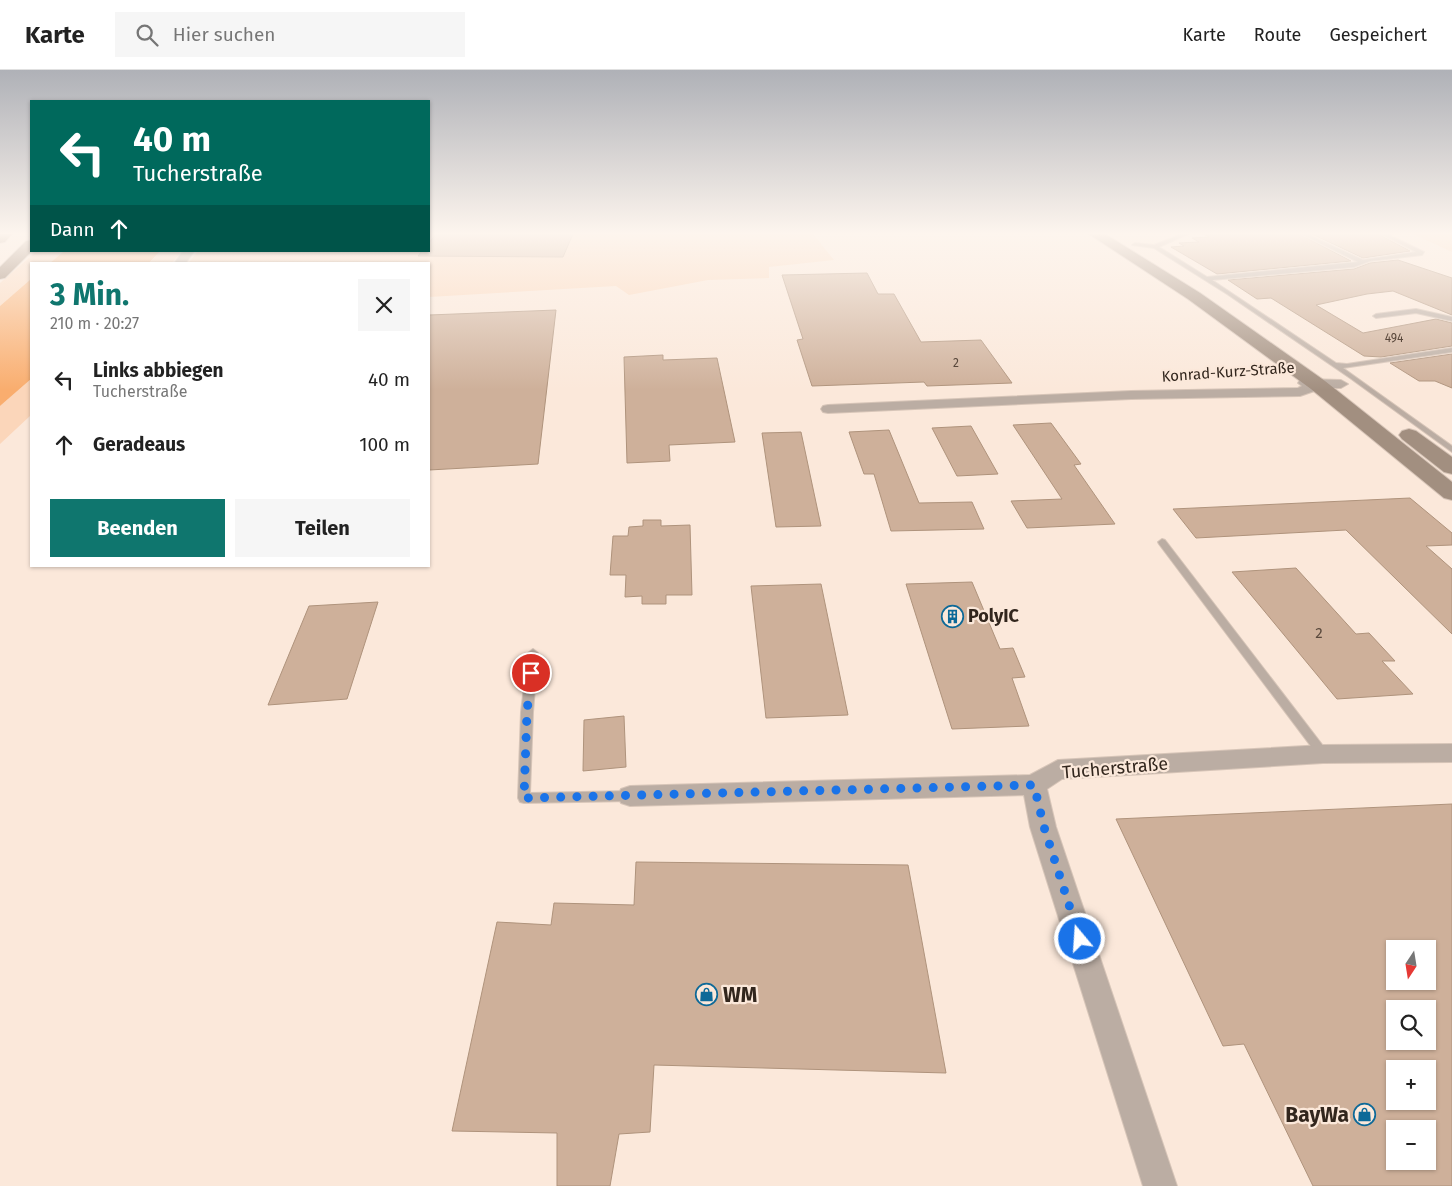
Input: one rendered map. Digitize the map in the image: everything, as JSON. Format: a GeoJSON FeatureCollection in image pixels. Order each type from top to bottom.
{"type":"FeatureCollection","features":[{"type":"Feature","properties":{"kind":"main road"},"geometry":{"type":"LineString","coordinates":[[1178,286],[1318,385],[1452,493]]}},
{"type":"Feature","properties":{"kind":"main road"},"geometry":{"type":"LineString","coordinates":[[1198,286],[1341,384],[1452,468]]}},
{"type":"Feature","properties":{"kind":"street","name":"Konrad-Kurz-Straße"},"geometry":{"type":"LineString","coordinates":[[828,409],[1131,395],[1300,392],[1318,385],[1341,384]]}},
{"type":"Feature","properties":{"kind":"street","name":"Tucherstraße"},"geometry":{"type":"LineString","coordinates":[[1034,785],[1058,770],[1323,754],[1452,753]]}},
{"type":"Feature","properties":{"kind":"street"},"geometry":{"type":"LineString","coordinates":[[630,796],[1034,785],[1044,827],[1160,1186]]}},
{"type":"Feature","properties":{"kind":"lane"},"geometry":{"type":"LineString","coordinates":[[1217,286],[1334,365],[1452,450]]}},
{"type":"Feature","properties":{"kind":"lane"},"geometry":{"type":"LineString","coordinates":[[1376,316],[1416,311],[1452,319]]}},
{"type":"Feature","properties":{"kind":"lane"},"geometry":{"type":"LineString","coordinates":[[1334,365],[1346,366],[1452,350]]}},
{"type":"Feature","properties":{"kind":"lane"},"geometry":{"type":"LineString","coordinates":[[1162,542],[1323,754]]}},
{"type":"Feature","properties":{"kind":"lane"},"geometry":{"type":"LineString","coordinates":[[533,653],[527,712],[524,798],[630,796]]}},
{"type":"Feature","properties":{"kind":"shaded area"},"geometry":{"type":"Polygon","coordinates":[[[0,286],[23,286],[0,306],[0,286]]]}},
{"type":"Feature","properties":{"kind":"shaded area"},"geometry":{"type":"Polygon","coordinates":[[[23,286],[30,286],[30,380],[0,406],[0,306],[23,286]]]}},
{"type":"Feature","properties":{"kind":"shaded area"},"geometry":{"type":"Polygon","coordinates":[[[430,286],[615,286],[430,297],[430,286]]]}},
{"type":"Feature","properties":{"kind":"shaded area"},"geometry":{"type":"Polygon","coordinates":[[[616,286],[676,286],[629,295],[616,286]]]}},
{"type":"Feature","properties":{"kind":"shaded area"},"geometry":{"type":"Polygon","coordinates":[[[30,380],[30,416],[0,444],[0,406],[30,380]]]}},
{"type":"Feature","properties":{"kind":"building"},"geometry":{"type":"Polygon","coordinates":[[[786,286],[874,286],[878,294],[894,294],[921,342],[981,340],[1012,383],[927,386],[924,382],[812,386],[797,340],[803,339],[786,286]]]}},
{"type":"Feature","properties":{"kind":"building"},"geometry":{"type":"Polygon","coordinates":[[[1237,286],[1452,286],[1452,315],[1393,291],[1367,294],[1316,305],[1363,333],[1436,319],[1452,323],[1452,346],[1381,357],[1364,356],[1271,298],[1257,299],[1237,286]]]}},
{"type":"Feature","properties":{"kind":"building"},"geometry":{"type":"Polygon","coordinates":[[[556,310],[538,464],[430,470],[430,315],[556,310]]]}},
{"type":"Feature","properties":{"kind":"building"},"geometry":{"type":"Polygon","coordinates":[[[1452,354],[1452,388],[1435,381],[1419,381],[1390,363],[1452,354]]]}},
{"type":"Feature","properties":{"kind":"building"},"geometry":{"type":"Polygon","coordinates":[[[663,355],[663,360],[717,358],[735,442],[669,445],[670,461],[627,463],[624,357],[663,355]]]}},
{"type":"Feature","properties":{"kind":"building"},"geometry":{"type":"Polygon","coordinates":[[[1051,423],[1081,464],[1074,465],[1115,524],[1027,528],[1011,501],[1062,499],[1013,425],[1051,423]]]}},
{"type":"Feature","properties":{"kind":"building"},"geometry":{"type":"Polygon","coordinates":[[[971,426],[998,474],[957,476],[932,428],[971,426]]]}},
{"type":"Feature","properties":{"kind":"building"},"geometry":{"type":"Polygon","coordinates":[[[889,430],[919,503],[972,502],[984,529],[891,531],[874,474],[864,474],[849,432],[889,430]]]}},
{"type":"Feature","properties":{"kind":"building"},"geometry":{"type":"Polygon","coordinates":[[[801,432],[821,526],[776,527],[762,433],[801,432]]]}},
{"type":"Feature","properties":{"kind":"building"},"geometry":{"type":"Polygon","coordinates":[[[1410,498],[1452,533],[1452,545],[1426,546],[1452,569],[1452,634],[1346,530],[1196,538],[1173,509],[1410,498]]]}},
{"type":"Feature","properties":{"kind":"building"},"geometry":{"type":"Polygon","coordinates":[[[643,520],[661,520],[661,526],[690,525],[692,595],[666,595],[666,604],[642,604],[642,596],[625,597],[626,575],[610,575],[613,536],[628,536],[629,527],[643,526],[643,520]]]}},
{"type":"Feature","properties":{"kind":"building"},"geometry":{"type":"Polygon","coordinates":[[[1296,568],[1356,634],[1369,633],[1395,661],[1382,661],[1413,694],[1337,699],[1232,572],[1296,568]]]}},
{"type":"Feature","properties":{"kind":"building","name":"PolyIC"},"geometry":{"type":"Polygon","coordinates":[[[972,582],[1000,649],[1013,648],[1025,677],[1012,678],[1029,726],[952,729],[906,584],[972,582]]]}},
{"type":"Feature","properties":{"kind":"building"},"geometry":{"type":"Polygon","coordinates":[[[821,584],[848,715],[766,718],[751,586],[821,584]]]}},
{"type":"Feature","properties":{"kind":"building"},"geometry":{"type":"Polygon","coordinates":[[[378,602],[347,699],[268,705],[309,606],[378,602]]]}},
{"type":"Feature","properties":{"kind":"building"},"geometry":{"type":"Polygon","coordinates":[[[624,716],[626,767],[583,771],[584,720],[624,716]]]}},
{"type":"Feature","properties":{"kind":"building"},"geometry":{"type":"Polygon","coordinates":[[[1452,804],[1452,1186],[1313,1186],[1244,1044],[1223,1046],[1116,819],[1452,804]]]}},
{"type":"Feature","properties":{"kind":"building","name":"WM"},"geometry":{"type":"Polygon","coordinates":[[[636,862],[908,865],[946,1073],[654,1065],[650,1132],[619,1134],[610,1186],[557,1186],[557,1133],[452,1131],[497,922],[551,925],[554,903],[634,905],[636,862]]]}},
{"type":"Feature","properties":{"kind":"place","name":"PolyIC"},"geometry":{"type":"Point","coordinates":[952,616]}},
{"type":"Feature","properties":{"kind":"place","name":"WM"},"geometry":{"type":"Point","coordinates":[707,995]}},
{"type":"Feature","properties":{"kind":"place","name":"BayWa"},"geometry":{"type":"Point","coordinates":[1365,1115]}},
{"type":"Feature","properties":{"kind":"route"},"geometry":{"type":"LineString","coordinates":[[531,673],[527,712],[524,798],[1034,785],[1044,827],[1080,939]]}}]}
